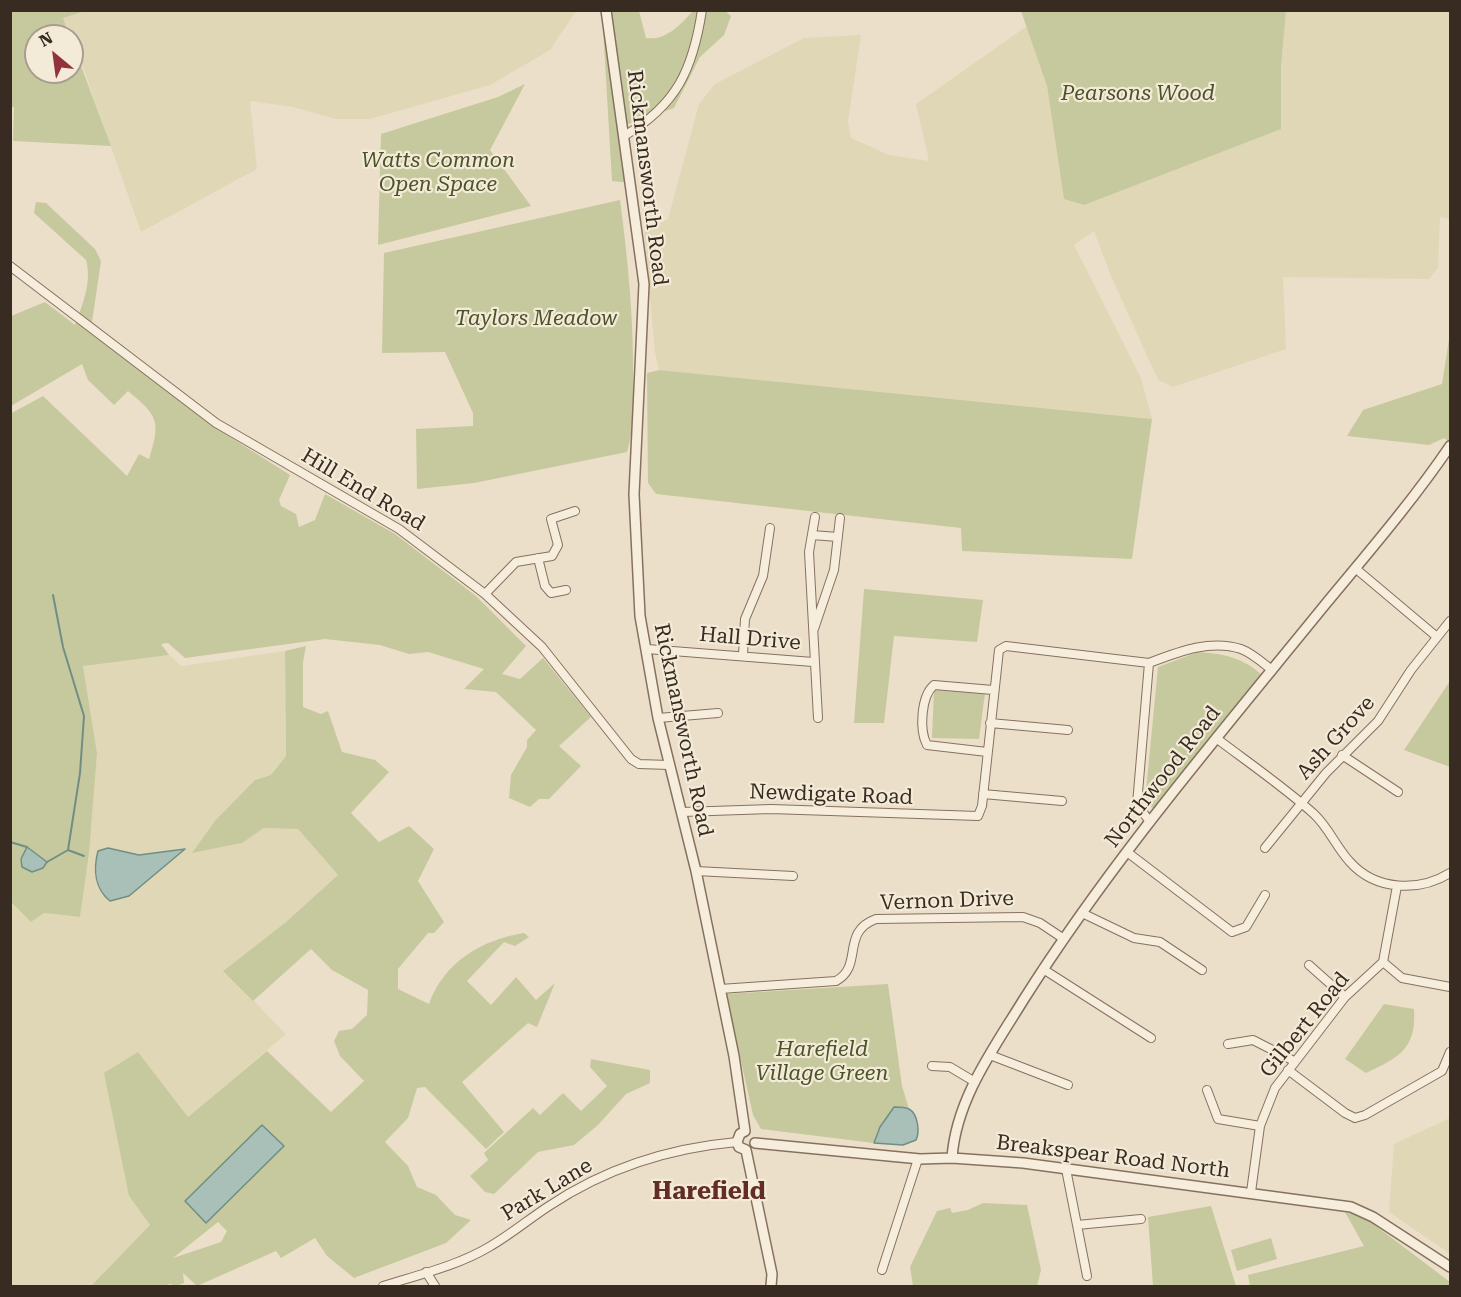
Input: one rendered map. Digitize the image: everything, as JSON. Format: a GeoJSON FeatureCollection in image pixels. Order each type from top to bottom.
{"type":"FeatureCollection","features":[{"type":"Feature","properties":{"kind":"street","name":"Rickmansworth Road"},"geometry":{"type":"LineString","coordinates":[[606,10],[644,284],[634,494],[640,616],[658,718],[696,872],[720,989],[738,1078],[745,1131]]}},
{"type":"Feature","properties":{"kind":"street"},"geometry":{"type":"LineString","coordinates":[[624,136],[654,112],[681,82],[696,50],[702,10]]}},
{"type":"Feature","properties":{"kind":"street","name":"Hill End Road"},"geometry":{"type":"LineString","coordinates":[[10,266],[216,423],[399,529],[485,594],[542,648],[631,759],[639,764],[669,765]]}},
{"type":"Feature","properties":{"kind":"street","name":"Northwood Road"},"geometry":{"type":"LineString","coordinates":[[952,1158],[956,1125],[975,1082],[1043,969],[1082,913],[1216,738],[1450,447]]}},
{"type":"Feature","properties":{"kind":"street"},"geometry":{"type":"LineString","coordinates":[[485,594],[516,562],[552,556],[558,545],[551,519],[575,512]]}},
{"type":"Feature","properties":{"kind":"street","name":"Hall Drive"},"geometry":{"type":"LineString","coordinates":[[816,517],[809,552],[813,662],[818,718]]}},
{"type":"Feature","properties":{"kind":"street","name":"Hall Drive"},"geometry":{"type":"LineString","coordinates":[[813,633],[834,570],[840,519]]}},
{"type":"Feature","properties":{"kind":"street"},"geometry":{"type":"LineString","coordinates":[[743,656],[745,620],[763,576],[770,528]]}},
{"type":"Feature","properties":{"kind":"street"},"geometry":{"type":"LineString","coordinates":[[812,535],[838,537]]}},
{"type":"Feature","properties":{"kind":"street"},"geometry":{"type":"LineString","coordinates":[[538,558],[545,586],[551,593],[566,590]]}},
{"type":"Feature","properties":{"kind":"street"},"geometry":{"type":"LineString","coordinates":[[1355,568],[1437,637]]}},
{"type":"Feature","properties":{"kind":"street","name":"Ash Grove"},"geometry":{"type":"LineString","coordinates":[[1301,803],[1342,755],[1378,721],[1411,670],[1450,621]]}},
{"type":"Feature","properties":{"kind":"street"},"geometry":{"type":"LineString","coordinates":[[1062,801],[983,794],[996,656],[999,650],[1006,646],[1149,663],[1198,647],[1226,646],[1242,650],[1272,670]]}},
{"type":"Feature","properties":{"kind":"street","name":"Hall Drive"},"geometry":{"type":"LineString","coordinates":[[647,649],[813,662]]}},
{"type":"Feature","properties":{"kind":"street"},"geometry":{"type":"LineString","coordinates":[[1149,663],[1137,804],[1150,822]]}},
{"type":"Feature","properties":{"kind":"street"},"geometry":{"type":"LineString","coordinates":[[987,752],[927,744],[923,737],[926,695],[934,685],[993,690]]}},
{"type":"Feature","properties":{"kind":"street"},"geometry":{"type":"LineString","coordinates":[[658,718],[718,713]]}},
{"type":"Feature","properties":{"kind":"street"},"geometry":{"type":"LineString","coordinates":[[990,723],[1068,730]]}},
{"type":"Feature","properties":{"kind":"street","name":"Ash Grove"},"geometry":{"type":"LineString","coordinates":[[1216,738],[1301,803],[1324,825],[1351,864],[1377,881],[1397,886],[1426,883],[1450,873]]}},
{"type":"Feature","properties":{"kind":"street"},"geometry":{"type":"LineString","coordinates":[[1342,755],[1398,792]]}},
{"type":"Feature","properties":{"kind":"street","name":"Newdigate Road"},"geometry":{"type":"LineString","coordinates":[[682,812],[771,809],[978,816],[983,794]]}},
{"type":"Feature","properties":{"kind":"street"},"geometry":{"type":"LineString","coordinates":[[1264,849],[1301,803]]}},
{"type":"Feature","properties":{"kind":"street"},"geometry":{"type":"LineString","coordinates":[[1127,852],[1232,932],[1246,927],[1266,895]]}},
{"type":"Feature","properties":{"kind":"street"},"geometry":{"type":"LineString","coordinates":[[696,872],[794,876]]}},
{"type":"Feature","properties":{"kind":"street"},"geometry":{"type":"LineString","coordinates":[[1397,886],[1383,962],[1402,978],[1450,987]]}},
{"type":"Feature","properties":{"kind":"street"},"geometry":{"type":"LineString","coordinates":[[1082,913],[1134,938],[1160,942],[1202,970]]}},
{"type":"Feature","properties":{"kind":"street","name":"Vernon Drive"},"geometry":{"type":"LineString","coordinates":[[720,989],[836,981],[849,968],[853,940],[876,919],[1023,917],[1040,923],[1064,939]]}},
{"type":"Feature","properties":{"kind":"street","name":"Gilbert Road"},"geometry":{"type":"LineString","coordinates":[[1251,1192],[1260,1125],[1275,1088],[1345,997],[1383,962]]}},
{"type":"Feature","properties":{"kind":"street"},"geometry":{"type":"LineString","coordinates":[[1309,965],[1345,997]]}},
{"type":"Feature","properties":{"kind":"street"},"geometry":{"type":"LineString","coordinates":[[1043,969],[1151,1038]]}},
{"type":"Feature","properties":{"kind":"street"},"geometry":{"type":"LineString","coordinates":[[1228,1044],[1253,1040],[1294,1061]]}},
{"type":"Feature","properties":{"kind":"street"},"geometry":{"type":"LineString","coordinates":[[1288,1070],[1344,1113],[1355,1118],[1365,1115],[1442,1071],[1450,1052]]}},
{"type":"Feature","properties":{"kind":"street"},"geometry":{"type":"LineString","coordinates":[[990,1055],[1068,1085]]}},
{"type":"Feature","properties":{"kind":"street"},"geometry":{"type":"LineString","coordinates":[[932,1066],[950,1067],[975,1082]]}},
{"type":"Feature","properties":{"kind":"street"},"geometry":{"type":"LineString","coordinates":[[1207,1090],[1218,1119],[1260,1125]]}},
{"type":"Feature","properties":{"kind":"street"},"geometry":{"type":"LineString","coordinates":[[746,1150],[755,1143],[753,1134],[745,1131],[740,1134],[736,1142],[746,1150],[772,1274],[771,1287]]}},
{"type":"Feature","properties":{"kind":"street","name":"Park Lane"},"geometry":{"type":"LineString","coordinates":[[382,1287],[460,1261],[490,1247],[550,1205],[623,1167],[658,1154],[736,1142]]}},
{"type":"Feature","properties":{"kind":"street","name":"Breakspear Road North"},"geometry":{"type":"LineString","coordinates":[[755,1143],[918,1159],[952,1158],[1066,1169],[1351,1207],[1373,1217],[1450,1267]]}},
{"type":"Feature","properties":{"kind":"street"},"geometry":{"type":"LineString","coordinates":[[882,1270],[918,1159]]}},
{"type":"Feature","properties":{"kind":"street"},"geometry":{"type":"LineString","coordinates":[[1066,1169],[1087,1276]]}},
{"type":"Feature","properties":{"kind":"street"},"geometry":{"type":"LineString","coordinates":[[1077,1225],[1141,1219]]}},
{"type":"Feature","properties":{"kind":"street"},"geometry":{"type":"LineString","coordinates":[[426,1272],[435,1287]]}},
{"type":"Feature","properties":{"kind":"shaded area"},"geometry":{"type":"Polygon","coordinates":[[[85,10],[576,11],[550,50],[490,85],[370,119],[336,119],[293,107],[250,101],[257,169],[141,232],[84,70],[84,24],[66,24],[63,18],[85,10]]]}},
{"type":"Feature","properties":{"kind":"shaded area"},"geometry":{"type":"Polygon","coordinates":[[[1286,11],[1450,11],[1450,219],[1440,217],[1438,268],[1429,279],[1283,277],[1286,349],[1173,387],[1158,380],[1111,276],[1094,231],[1074,245],[1141,378],[1152,419],[659,370],[655,352],[644,231],[668,219],[699,104],[715,84],[804,38],[861,35],[848,122],[851,138],[889,155],[929,161],[916,104],[1027,26],[1047,86],[1064,199],[1281,67],[1286,11]]]}},
{"type":"Feature","properties":{"kind":"shaded area"},"geometry":{"type":"Polygon","coordinates":[[[285,651],[286,756],[271,775],[255,780],[193,852],[242,843],[264,828],[298,829],[338,875],[286,922],[224,970],[286,1034],[188,1117],[138,1052],[129,1196],[150,1225],[91,1286],[11,1286],[10,901],[31,922],[44,913],[80,917],[97,753],[83,665],[169,655],[182,666],[285,651]]]}},
{"type":"Feature","properties":{"kind":"shaded area"},"geometry":{"type":"Polygon","coordinates":[[[1450,1118],[1450,1254],[1389,1212],[1394,1144],[1450,1118]]]}},
{"type":"Feature","properties":{"kind":"green space"},"geometry":{"type":"Polygon","coordinates":[[[10,11],[85,11],[63,18],[65,24],[24,24],[24,84],[84,84],[84,74],[111,146],[13,141],[14,107],[10,107],[10,11]]]}},
{"type":"Feature","properties":{"kind":"green space"},"geometry":{"type":"Polygon","coordinates":[[[602,11],[639,11],[646,38],[666,34],[693,11],[725,11],[731,16],[724,35],[700,57],[674,108],[628,124],[633,183],[612,181],[602,11]]]}},
{"type":"Feature","properties":{"kind":"green space","name":"Pearsons Wood"},"geometry":{"type":"Polygon","coordinates":[[[1021,11],[1286,11],[1281,67],[1281,129],[1084,205],[1064,199],[1047,86],[1021,11]]]}},
{"type":"Feature","properties":{"kind":"green space","name":"Watts Common Open Space"},"geometry":{"type":"Polygon","coordinates":[[[525,84],[490,150],[531,206],[378,245],[381,134],[498,97],[525,84]]]}},
{"type":"Feature","properties":{"kind":"green space","name":"Taylors Meadow"},"geometry":{"type":"Polygon","coordinates":[[[620,200],[633,337],[633,418],[627,452],[474,483],[417,489],[416,429],[473,426],[473,413],[445,352],[382,353],[384,253],[620,200]]]}},
{"type":"Feature","properties":{"kind":"green space"},"geometry":{"type":"Polygon","coordinates":[[[36,202],[46,203],[95,249],[101,261],[92,322],[210,414],[222,432],[290,475],[279,500],[281,506],[296,514],[299,527],[315,520],[325,494],[395,534],[476,596],[526,646],[502,674],[520,679],[543,658],[591,717],[559,746],[581,766],[549,799],[539,799],[530,807],[509,798],[511,775],[527,747],[527,740],[536,730],[496,692],[464,689],[484,669],[428,652],[409,654],[380,645],[325,639],[185,658],[168,643],[161,644],[169,655],[83,666],[97,753],[89,853],[80,917],[44,913],[31,922],[10,901],[10,414],[43,396],[127,476],[139,454],[149,459],[156,427],[151,413],[128,391],[114,405],[88,380],[82,364],[11,406],[11,316],[45,302],[75,325],[84,301],[88,276],[86,260],[34,213],[36,202]]]}},
{"type":"Feature","properties":{"kind":"green space"},"geometry":{"type":"Polygon","coordinates":[[[1450,333],[1450,442],[1444,438],[1429,445],[1347,436],[1363,410],[1442,384],[1450,333]]]}},
{"type":"Feature","properties":{"kind":"green space"},"geometry":{"type":"Polygon","coordinates":[[[659,370],[1152,419],[1132,559],[962,551],[961,528],[656,494],[648,483],[647,373],[659,370]]]}},
{"type":"Feature","properties":{"kind":"green space"},"geometry":{"type":"Polygon","coordinates":[[[864,589],[983,600],[977,642],[894,636],[884,723],[854,723],[864,589]]]}},
{"type":"Feature","properties":{"kind":"green space"},"geometry":{"type":"Polygon","coordinates":[[[306,646],[303,662],[303,707],[321,714],[328,711],[342,752],[375,760],[389,772],[351,813],[379,842],[409,826],[434,849],[418,881],[444,922],[434,933],[428,933],[398,969],[398,989],[429,1004],[444,976],[466,955],[493,941],[524,933],[529,937],[515,946],[504,942],[467,981],[491,1005],[516,977],[536,1000],[555,983],[537,1027],[528,1023],[462,1082],[504,1132],[486,1149],[425,1087],[417,1088],[408,1118],[385,1142],[408,1166],[417,1187],[436,1195],[455,1215],[471,1220],[446,1243],[354,1278],[327,1256],[315,1238],[281,1258],[276,1251],[197,1286],[183,1273],[184,1283],[176,1286],[170,1284],[164,1286],[91,1286],[150,1225],[129,1196],[104,1073],[138,1052],[188,1117],[267,1051],[331,1112],[364,1081],[340,1056],[334,1041],[339,1031],[352,1029],[367,1015],[368,990],[332,970],[311,949],[253,1001],[223,971],[286,922],[338,875],[298,829],[264,828],[242,843],[192,853],[215,821],[255,780],[271,775],[286,756],[285,651],[306,646]],[[218,1222],[173,1258],[221,1242],[227,1231],[218,1222]]]}},
{"type":"Feature","properties":{"kind":"green space"},"geometry":{"type":"Polygon","coordinates":[[[1198,652],[1217,654],[1242,661],[1264,677],[1156,811],[1145,801],[1158,667],[1198,652]]]}},
{"type":"Feature","properties":{"kind":"green space"},"geometry":{"type":"Polygon","coordinates":[[[1450,681],[1450,767],[1404,750],[1450,681]]]}},
{"type":"Feature","properties":{"kind":"green space"},"geometry":{"type":"Polygon","coordinates":[[[934,690],[985,693],[979,739],[932,738],[934,690]]]}},
{"type":"Feature","properties":{"kind":"green space","name":"Harefield Village Green"},"geometry":{"type":"Polygon","coordinates":[[[888,984],[902,1086],[909,1109],[894,1107],[880,1127],[874,1143],[761,1129],[753,1115],[726,994],[888,984]]]}},
{"type":"Feature","properties":{"kind":"green space"},"geometry":{"type":"Polygon","coordinates":[[[1384,1004],[1414,1009],[1412,1034],[1409,1043],[1396,1057],[1366,1073],[1345,1059],[1384,1004]]]}},
{"type":"Feature","properties":{"kind":"green space"},"geometry":{"type":"Polygon","coordinates":[[[591,1059],[650,1070],[650,1083],[626,1094],[598,1125],[574,1145],[538,1152],[494,1194],[485,1192],[470,1176],[488,1160],[484,1153],[533,1108],[540,1115],[563,1093],[581,1111],[607,1086],[590,1067],[591,1059]]]}},
{"type":"Feature","properties":{"kind":"green space"},"geometry":{"type":"Polygon","coordinates":[[[983,1203],[1027,1205],[1041,1270],[1037,1286],[913,1286],[910,1267],[937,1211],[950,1208],[952,1213],[968,1210],[983,1203]]]}},
{"type":"Feature","properties":{"kind":"green space"},"geometry":{"type":"Polygon","coordinates":[[[1211,1206],[1236,1286],[1153,1286],[1148,1217],[1211,1206]]]}},
{"type":"Feature","properties":{"kind":"green space"},"geometry":{"type":"Polygon","coordinates":[[[1345,1212],[1364,1217],[1450,1282],[1450,1286],[1250,1286],[1248,1275],[1364,1246],[1345,1212]]]}},
{"type":"Feature","properties":{"kind":"green space"},"geometry":{"type":"Polygon","coordinates":[[[1271,1238],[1277,1259],[1237,1271],[1231,1250],[1271,1238]]]}},
{"type":"Feature","properties":{"kind":"water"},"geometry":{"type":"Polygon","coordinates":[[[27,847],[47,862],[43,868],[32,872],[22,867],[21,859],[27,847]]]}},
{"type":"Feature","properties":{"kind":"water"},"geometry":{"type":"Polygon","coordinates":[[[108,848],[139,855],[185,849],[129,896],[110,901],[101,891],[96,879],[98,851],[108,848]]]}},
{"type":"Feature","properties":{"kind":"water"},"geometry":{"type":"Polygon","coordinates":[[[894,1107],[907,1108],[912,1111],[918,1128],[916,1140],[903,1145],[874,1143],[880,1127],[894,1107]]]}},
{"type":"Feature","properties":{"kind":"water"},"geometry":{"type":"Polygon","coordinates":[[[262,1125],[284,1146],[206,1223],[185,1201],[262,1125]]]}},
{"type":"Feature","properties":{"kind":"waterway"},"geometry":{"type":"LineString","coordinates":[[53,595],[63,647],[84,716],[80,773],[68,850]]}},
{"type":"Feature","properties":{"kind":"waterway"},"geometry":{"type":"LineString","coordinates":[[10,842],[27,847]]}},
{"type":"Feature","properties":{"kind":"waterway"},"geometry":{"type":"LineString","coordinates":[[47,862],[68,850],[84,856]]}},
{"type":"Feature","properties":{"kind":"district","name":"Harefield"},"geometry":{"type":"Point","coordinates":[709,1192]}}]}
